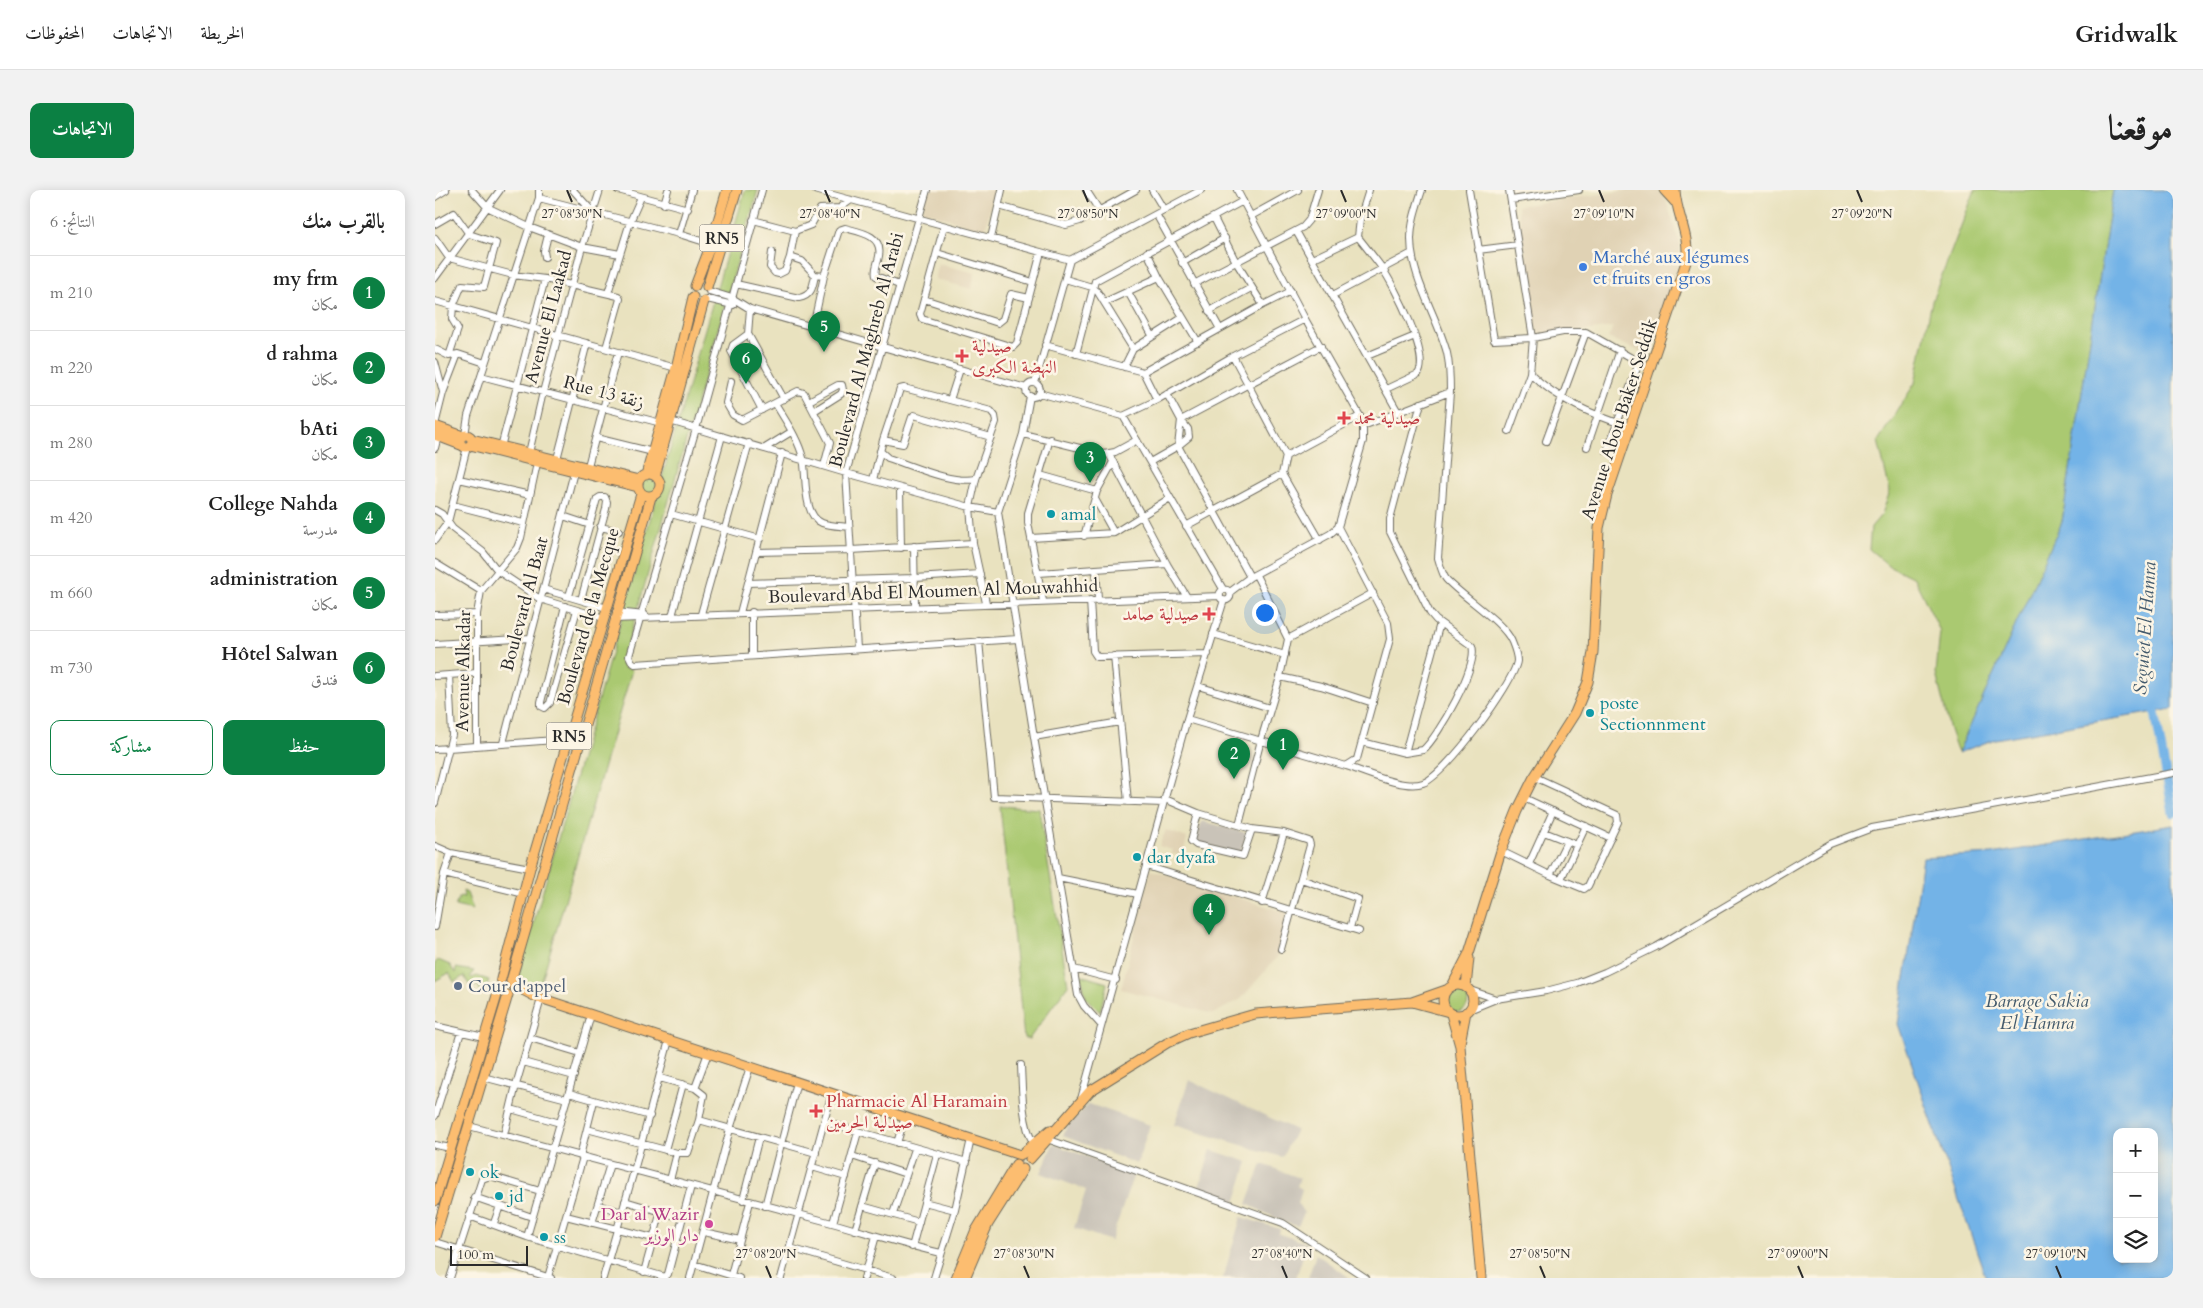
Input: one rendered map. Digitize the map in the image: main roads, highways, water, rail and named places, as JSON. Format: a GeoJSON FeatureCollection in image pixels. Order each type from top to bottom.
{"type":"FeatureCollection","features":[{"type":"Feature","properties":{"kind":"main road","name":"RN5"},"geometry":{"type":"LineString","coordinates":[[693,297],[692,292],[711,244],[727,190]]}},
{"type":"Feature","properties":{"kind":"main road","name":"Boulevard de la Mecque"},"geometry":{"type":"LineString","coordinates":[[644,482],[666,422],[707,294],[737,190]]}},
{"type":"Feature","properties":{"kind":"main road","name":"Avenue Abou Baker Seddik"},"geometry":{"type":"LineString","coordinates":[[1664,190],[1675,202]]}},
{"type":"Feature","properties":{"kind":"main road","name":"Avenue Abou Baker Seddik"},"geometry":{"type":"LineString","coordinates":[[1449,988],[1469,953],[1501,851],[1524,798],[1535,776],[1567,727],[1588,682],[1593,652],[1599,528],[1607,495],[1686,262],[1687,239],[1675,202],[1675,190]]}},
{"type":"Feature","properties":{"kind":"main road"},"geometry":{"type":"LineString","coordinates":[[693,297],[697,300],[707,294],[703,284],[695,286]]}},
{"type":"Feature","properties":{"kind":"main road","name":"Boulevard de la Mecque"},"geometry":{"type":"LineString","coordinates":[[435,1237],[509,987],[613,613],[644,482],[653,452],[666,422],[693,297]]}},
{"type":"Feature","properties":{"kind":"main road"},"geometry":{"type":"LineString","coordinates":[[435,425],[466,441],[537,463],[575,472],[644,482]]}},
{"type":"Feature","properties":{"kind":"main road"},"geometry":{"type":"LineString","coordinates":[[436,435],[589,466],[644,482],[651,497]]}},
{"type":"Feature","properties":{"kind":"main road","name":"RN5"},"geometry":{"type":"LineString","coordinates":[[644,482],[660,482],[659,490],[651,497]]}},
{"type":"Feature","properties":{"kind":"main road","name":"Boulevard de la Mecque"},"geometry":{"type":"LineString","coordinates":[[509,987],[530,868],[604,618],[613,613],[651,497]]}},
{"type":"Feature","properties":{"kind":"main road","name":"Avenue Abou Baker Seddik"},"geometry":{"type":"LineString","coordinates":[[1468,989],[1469,953]]}},
{"type":"Feature","properties":{"kind":"main road"},"geometry":{"type":"LineString","coordinates":[[435,1200],[498,992],[501,995],[509,987],[982,1142],[1029,1166],[1030,1160],[1047,1139],[1081,1100],[1097,1086],[1167,1043],[1211,1026],[1255,1014],[1412,1002],[1459,985],[1468,989],[1473,1000],[1468,1011],[1460,1046]]}},
{"type":"Feature","properties":{"kind":"main road"},"geometry":{"type":"LineString","coordinates":[[1449,988],[1442,1002],[1450,1013],[1460,1046],[1481,1278]]}},
{"type":"Feature","properties":{"kind":"main road"},"geometry":{"type":"LineString","coordinates":[[1412,1002],[1456,1015],[1468,1011]]}},
{"type":"Feature","properties":{"kind":"main road"},"geometry":{"type":"LineString","coordinates":[[956,1278],[975,1232],[1019,1161],[1033,1142],[1061,1123]]}},
{"type":"Feature","properties":{"kind":"main road"},"geometry":{"type":"LineString","coordinates":[[965,1278],[988,1224],[1019,1161]]}},
{"type":"Feature","properties":{"kind":"water"},"geometry":{"type":"Polygon","coordinates":[[[2113,190],[2173,190],[2173,709],[1995,739],[1958,753],[2062,522],[2113,190]]]}},
{"type":"Feature","properties":{"kind":"water","name":"Barrage Sakia El Hamra"},"geometry":{"type":"Polygon","coordinates":[[[2173,825],[2173,1278],[1986,1278],[1898,1024],[1923,858],[1991,854],[2173,825]]]}},
{"type":"Feature","properties":{"kind":"waterway","name":"Seguiet El Hamra"},"geometry":{"type":"LineString","coordinates":[[2156,702],[2155,712],[2173,813]]}},
{"type":"Feature","properties":{"kind":"place","name":"Marché aux légumes et fruits en gros"},"geometry":{"type":"Point","coordinates":[1583,267]}},
{"type":"Feature","properties":{"kind":"place","name":"administration"},"geometry":{"type":"Point","coordinates":[824,352]}},
{"type":"Feature","properties":{"kind":"place","name":"صيدلية النهضة الكبرى"},"geometry":{"type":"Point","coordinates":[962,356]}},
{"type":"Feature","properties":{"kind":"place","name":"Hôtel Salwan"},"geometry":{"type":"Point","coordinates":[746,384]}},
{"type":"Feature","properties":{"kind":"place","name":"صيدلية محمد"},"geometry":{"type":"Point","coordinates":[1344,418]}},
{"type":"Feature","properties":{"kind":"place","name":"bAti"},"geometry":{"type":"Point","coordinates":[1090,483]}},
{"type":"Feature","properties":{"kind":"place","name":"amal"},"geometry":{"type":"Point","coordinates":[1051,514]}},
{"type":"Feature","properties":{"kind":"place","name":"صيدلية صامد"},"geometry":{"type":"Point","coordinates":[1209,614]}},
{"type":"Feature","properties":{"kind":"place","name":"poste Sectionnment"},"geometry":{"type":"Point","coordinates":[1590,713]}},
{"type":"Feature","properties":{"kind":"place","name":"my frm"},"geometry":{"type":"Point","coordinates":[1283,770]}},
{"type":"Feature","properties":{"kind":"place","name":"d rahma"},"geometry":{"type":"Point","coordinates":[1234,779]}},
{"type":"Feature","properties":{"kind":"place","name":"dar dyafa"},"geometry":{"type":"Point","coordinates":[1137,857]}},
{"type":"Feature","properties":{"kind":"place","name":"College Nahda"},"geometry":{"type":"Point","coordinates":[1209,935]}},
{"type":"Feature","properties":{"kind":"place","name":"Cour d'appel"},"geometry":{"type":"Point","coordinates":[458,986]}},
{"type":"Feature","properties":{"kind":"place","name":"Pharmacie Al Haramain صيدلية الحرمين"},"geometry":{"type":"Point","coordinates":[816,1111]}},
{"type":"Feature","properties":{"kind":"place","name":"ok"},"geometry":{"type":"Point","coordinates":[470,1172]}},
{"type":"Feature","properties":{"kind":"place","name":"jd"},"geometry":{"type":"Point","coordinates":[499,1196]}},
{"type":"Feature","properties":{"kind":"place","name":"Dar al Wazir دار الوزير"},"geometry":{"type":"Point","coordinates":[709,1224]}},
{"type":"Feature","properties":{"kind":"place","name":"ss"},"geometry":{"type":"Point","coordinates":[544,1237]}}]}
